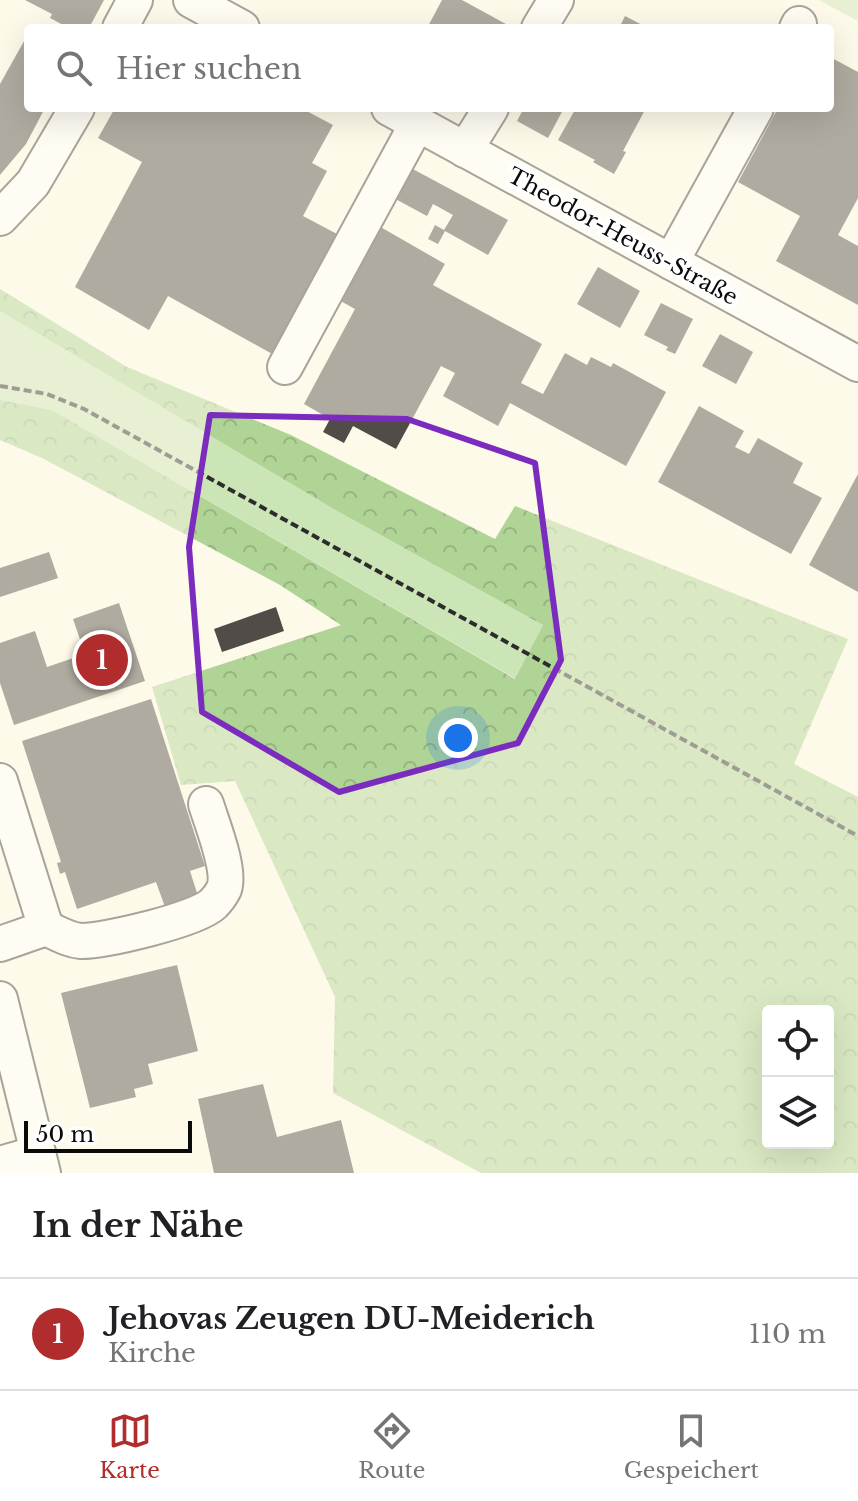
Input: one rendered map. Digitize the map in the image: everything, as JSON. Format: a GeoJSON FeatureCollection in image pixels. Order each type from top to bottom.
{"type":"FeatureCollection","features":[{"type":"Feature","properties":{"kind":"street"},"geometry":{"type":"LineString","coordinates":[[122,24],[135,0]]}},
{"type":"Feature","properties":{"kind":"street"},"geometry":{"type":"LineString","coordinates":[[191,0],[235,24]]}},
{"type":"Feature","properties":{"kind":"street"},"geometry":{"type":"LineString","coordinates":[[541,24],[556,0]]}},
{"type":"Feature","properties":{"kind":"street"},"geometry":{"type":"LineString","coordinates":[[0,218],[33,183],[75,112]]}},
{"type":"Feature","properties":{"kind":"street"},"geometry":{"type":"LineString","coordinates":[[465,150],[489,112]]}},
{"type":"Feature","properties":{"kind":"street"},"geometry":{"type":"LineString","coordinates":[[671,262],[754,112]]}},
{"type":"Feature","properties":{"kind":"street"},"geometry":{"type":"LineString","coordinates":[[285,367],[403,116]]}},
{"type":"Feature","properties":{"kind":"street","name":"Theodor-Heuss-Straße"},"geometry":{"type":"LineString","coordinates":[[403,116],[858,364]]}},
{"type":"Feature","properties":{"kind":"street"},"geometry":{"type":"LineString","coordinates":[[0,781],[46,928]]}},
{"type":"Feature","properties":{"kind":"street"},"geometry":{"type":"LineString","coordinates":[[0,944],[46,928],[80,941],[106,938],[183,919],[212,905],[225,887],[224,864],[206,804]]}},
{"type":"Feature","properties":{"kind":"street"},"geometry":{"type":"LineString","coordinates":[[0,999],[8,1061],[41,1163],[0,1164]]}},
{"type":"Feature","properties":{"kind":"path"},"geometry":{"type":"LineString","coordinates":[[0,386],[47,394],[84,409],[858,836]]}},
{"type":"Feature","properties":{"kind":"highlighted area"},"geometry":{"type":"Polygon","coordinates":[[[210,415],[407,419],[535,463],[561,660],[518,743],[339,792],[202,712],[189,547],[210,415]]]}},
{"type":"Feature","properties":{"kind":"green space"},"geometry":{"type":"Polygon","coordinates":[[[819,0],[858,0],[858,21],[819,0]]]}},
{"type":"Feature","properties":{"kind":"green space"},"geometry":{"type":"Polygon","coordinates":[[[0,289],[127,367],[291,435],[495,539],[515,506],[848,639],[794,764],[858,797],[858,1173],[481,1173],[333,1093],[335,997],[235,781],[181,785],[152,687],[341,625],[280,585],[44,459],[0,440],[0,400],[52,410],[515,679],[543,625],[337,511],[0,311],[0,289]]]}},
{"type":"Feature","properties":{"kind":"green space"},"geometry":{"type":"Polygon","coordinates":[[[0,311],[337,511],[543,625],[516,679],[52,410],[0,400],[0,311]]]}},
{"type":"Feature","properties":{"kind":"building"},"geometry":{"type":"Polygon","coordinates":[[[25,0],[104,0],[91,24],[61,24],[50,18],[52,14],[25,0]]]}},
{"type":"Feature","properties":{"kind":"building"},"geometry":{"type":"Polygon","coordinates":[[[442,0],[462,0],[506,24],[429,24],[442,0]]]}},
{"type":"Feature","properties":{"kind":"building"},"geometry":{"type":"Polygon","coordinates":[[[625,16],[640,24],[621,24],[625,16]]]}},
{"type":"Feature","properties":{"kind":"building"},"geometry":{"type":"Polygon","coordinates":[[[24,41],[24,112],[43,112],[26,144],[0,175],[0,84],[24,41]]]}},
{"type":"Feature","properties":{"kind":"building"},"geometry":{"type":"Polygon","coordinates":[[[834,59],[858,72],[858,198],[838,235],[858,246],[858,305],[776,261],[800,216],[738,182],[776,112],[834,112],[834,59]]]}},
{"type":"Feature","properties":{"kind":"building"},"geometry":{"type":"Polygon","coordinates":[[[113,112],[309,112],[333,125],[312,163],[327,171],[303,216],[339,235],[274,355],[168,296],[149,330],[75,287],[142,162],[98,138],[113,112]]]}},
{"type":"Feature","properties":{"kind":"building"},"geometry":{"type":"Polygon","coordinates":[[[522,112],[562,112],[548,138],[517,121],[522,112]]]}},
{"type":"Feature","properties":{"kind":"building"},"geometry":{"type":"Polygon","coordinates":[[[574,112],[644,112],[614,174],[558,140],[574,112]]]}},
{"type":"Feature","properties":{"kind":"building"},"geometry":{"type":"Polygon","coordinates":[[[409,167],[508,220],[488,255],[445,231],[438,244],[428,239],[435,225],[444,230],[453,215],[433,204],[427,216],[388,195],[409,167]]]}},
{"type":"Feature","properties":{"kind":"building"},"geometry":{"type":"Polygon","coordinates":[[[377,225],[445,264],[433,285],[542,344],[521,383],[543,394],[565,353],[587,365],[591,357],[611,367],[613,363],[666,392],[626,466],[510,403],[498,426],[443,396],[455,373],[441,366],[396,449],[353,426],[344,443],[323,432],[330,419],[304,404],[355,309],[337,299],[377,225]]]}},
{"type":"Feature","properties":{"kind":"building"},"geometry":{"type":"Polygon","coordinates":[[[598,267],[640,291],[620,328],[577,304],[598,267]]]}},
{"type":"Feature","properties":{"kind":"building"},"geometry":{"type":"Polygon","coordinates":[[[661,303],[693,319],[675,354],[644,335],[661,303]]]}},
{"type":"Feature","properties":{"kind":"building"},"geometry":{"type":"Polygon","coordinates":[[[720,334],[753,352],[736,384],[702,366],[720,334]]]}},
{"type":"Feature","properties":{"kind":"building"},"geometry":{"type":"Polygon","coordinates":[[[699,406],[744,431],[735,447],[749,454],[758,438],[803,463],[793,483],[822,498],[791,554],[658,482],[699,406]]]}},
{"type":"Feature","properties":{"kind":"building"},"geometry":{"type":"Polygon","coordinates":[[[858,474],[858,592],[809,565],[858,474]]]}},
{"type":"Feature","properties":{"kind":"building"},"geometry":{"type":"Polygon","coordinates":[[[49,552],[58,578],[0,597],[0,568],[49,552]]]}},
{"type":"Feature","properties":{"kind":"building"},"geometry":{"type":"Polygon","coordinates":[[[119,603],[145,681],[14,725],[0,683],[0,643],[35,631],[47,667],[85,654],[73,619],[119,603]]]}},
{"type":"Feature","properties":{"kind":"building"},"geometry":{"type":"Polygon","coordinates":[[[276,607],[284,631],[222,652],[214,629],[276,607]]]}},
{"type":"Feature","properties":{"kind":"building"},"geometry":{"type":"Polygon","coordinates":[[[151,699],[205,866],[190,871],[198,896],[165,907],[156,882],[77,909],[65,872],[60,874],[57,863],[61,862],[22,741],[151,699]]]}},
{"type":"Feature","properties":{"kind":"building"},"geometry":{"type":"Polygon","coordinates":[[[177,965],[198,1051],[148,1064],[153,1084],[134,1089],[136,1097],[90,1108],[61,993],[177,965]]]}},
{"type":"Feature","properties":{"kind":"building"},"geometry":{"type":"Polygon","coordinates":[[[263,1084],[277,1137],[341,1120],[354,1173],[214,1173],[198,1099],[263,1084]]]}},
{"type":"Feature","properties":{"kind":"place","name":"Jehovas Zeugen DU-Meiderich"},"geometry":{"type":"Point","coordinates":[102,660]}}]}
